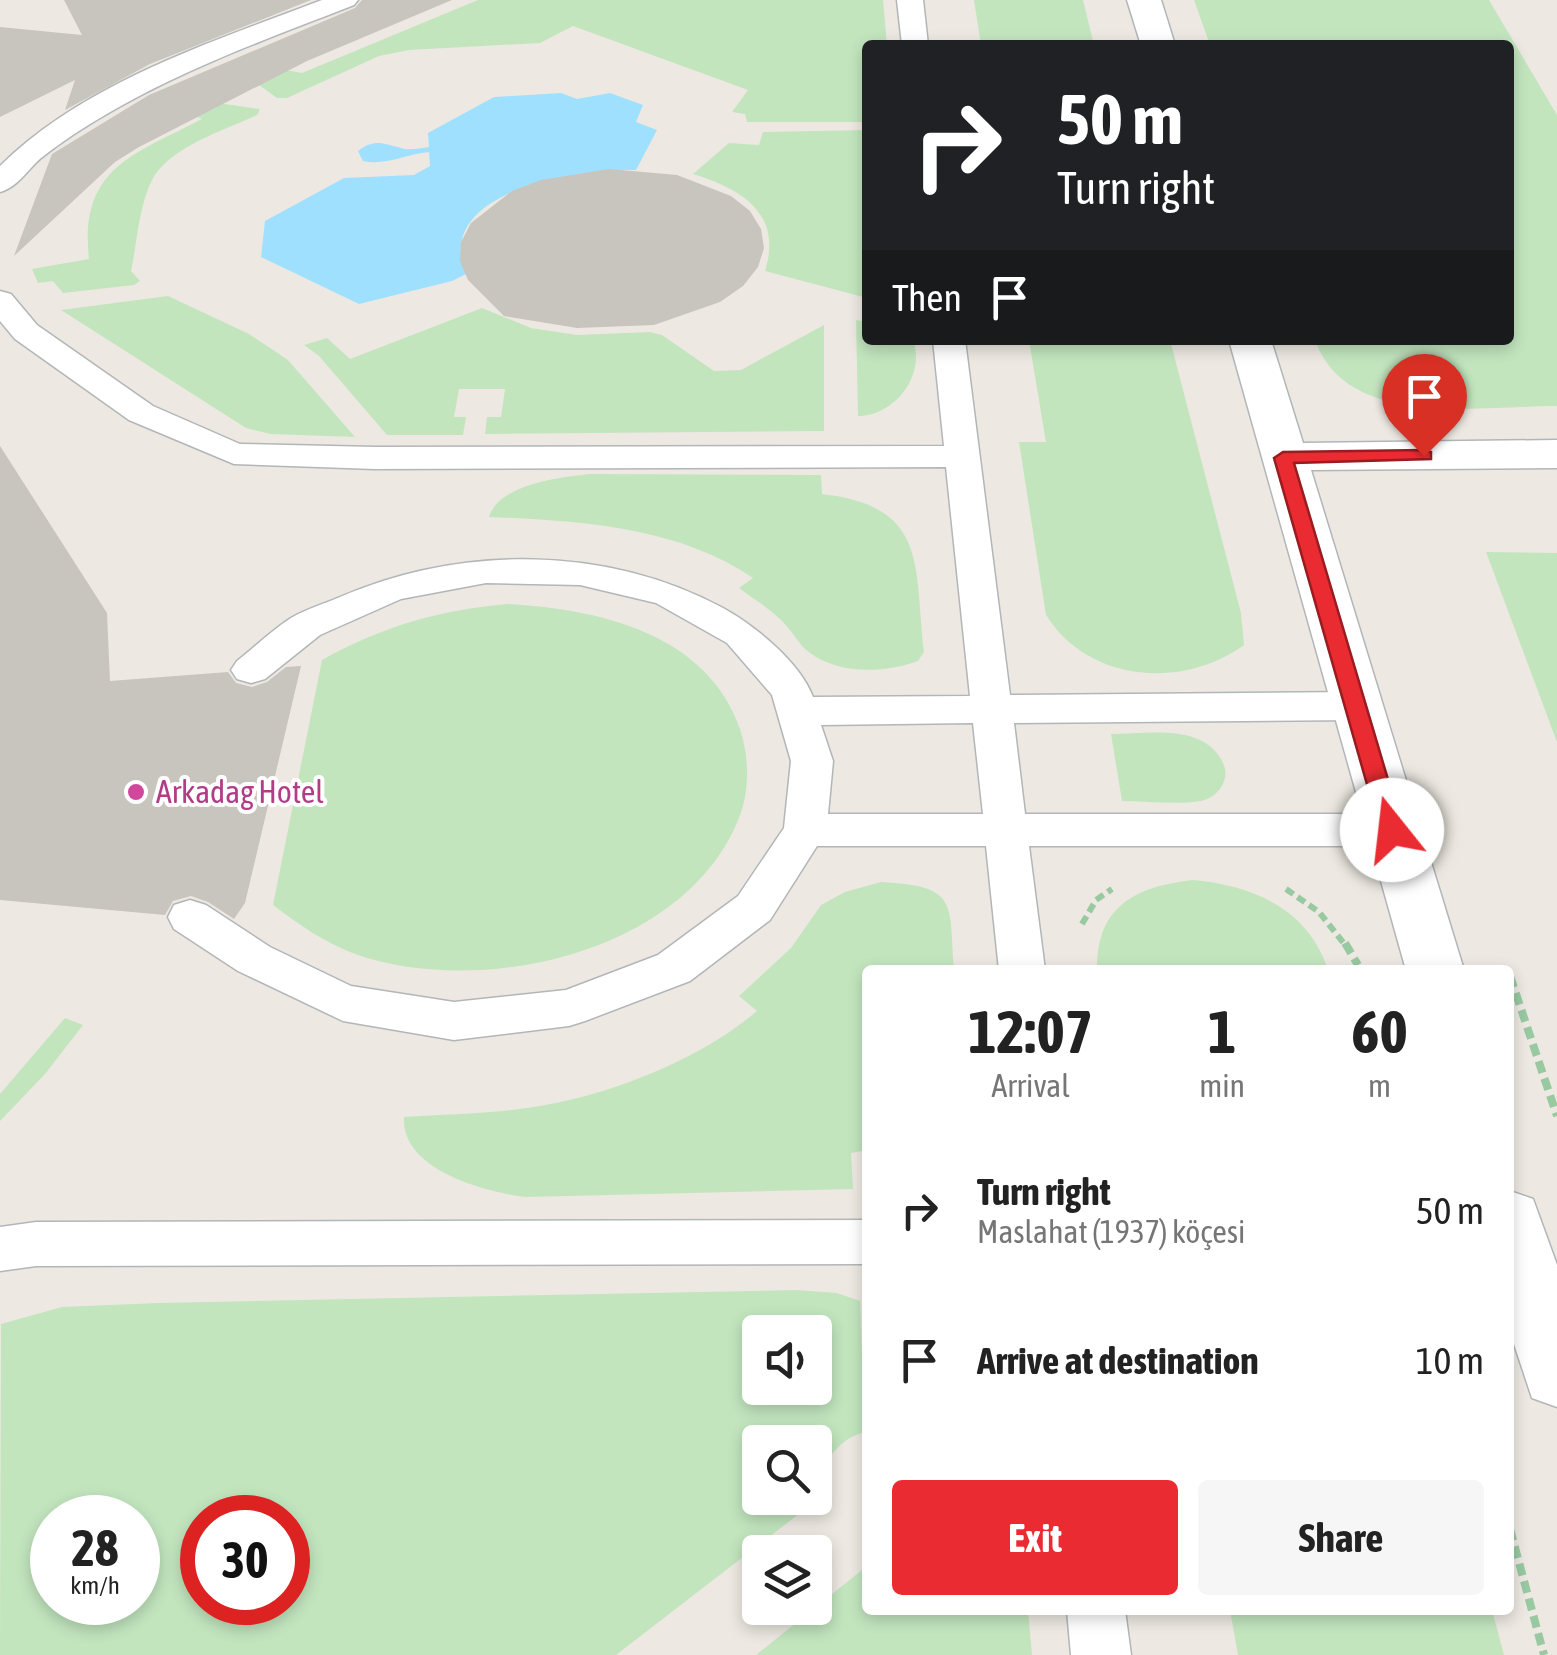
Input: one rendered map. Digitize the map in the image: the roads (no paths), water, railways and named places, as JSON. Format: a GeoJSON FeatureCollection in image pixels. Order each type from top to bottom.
{"type":"FeatureCollection","features":[{"type":"Feature","properties":{"kind":"street"},"geometry":{"type":"LineString","coordinates":[[1144,0],[1156,40]]}},
{"type":"Feature","properties":{"kind":"street"},"geometry":{"type":"LineString","coordinates":[[1251,345],[1433,965]]}},
{"type":"Feature","properties":{"kind":"street"},"geometry":{"type":"LineString","coordinates":[[1283,458],[1557,454]]}},
{"type":"Feature","properties":{"kind":"street"},"geometry":{"type":"LineString","coordinates":[[1514,1232],[1557,1376]]}},
{"type":"Feature","properties":{"kind":"lane"},"geometry":{"type":"LineString","coordinates":[[0,183],[42,142],[127,92],[345,0]]}},
{"type":"Feature","properties":{"kind":"lane"},"geometry":{"type":"LineString","coordinates":[[910,0],[914,40]]}},
{"type":"Feature","properties":{"kind":"lane"},"geometry":{"type":"LineString","coordinates":[[0,301],[26,332],[141,413],[234,454],[376,458],[962,456]]}},
{"type":"Feature","properties":{"kind":"lane"},"geometry":{"type":"LineString","coordinates":[[950,345],[1021,965]]}},
{"type":"Feature","properties":{"kind":"lane"},"geometry":{"type":"LineString","coordinates":[[190,918],[254,959],[343,1003],[454,1021],[569,1008],[674,968],[754,908],[805,830],[812,761],[790,691],[741,634],[668,594],[580,572],[486,571],[392,589],[306,626],[251,670]]}},
{"type":"Feature","properties":{"kind":"lane"},"geometry":{"type":"LineString","coordinates":[[798,711],[1356,706]]}},
{"type":"Feature","properties":{"kind":"lane"},"geometry":{"type":"LineString","coordinates":[[805,830],[1392,830]]}},
{"type":"Feature","properties":{"kind":"lane"},"geometry":{"type":"LineString","coordinates":[[0,1249],[56,1244],[862,1242]]}},
{"type":"Feature","properties":{"kind":"lane"},"geometry":{"type":"LineString","coordinates":[[1097,1615],[1101,1655]]}},
{"type":"Feature","properties":{"kind":"water"},"geometry":{"type":"Polygon","coordinates":[[[561,93],[577,99],[610,93],[643,105],[636,122],[657,130],[636,170],[550,180],[490,204],[470,222],[461,245],[466,274],[359,304],[261,257],[265,221],[344,178],[414,175],[430,166],[429,152],[388,161],[363,161],[358,151],[369,144],[407,149],[429,147],[428,133],[494,97],[561,93]]]}},
{"type":"Feature","properties":{"kind":"place","name":"Arkadag Hotel"},"geometry":{"type":"Point","coordinates":[136,792]}}]}
